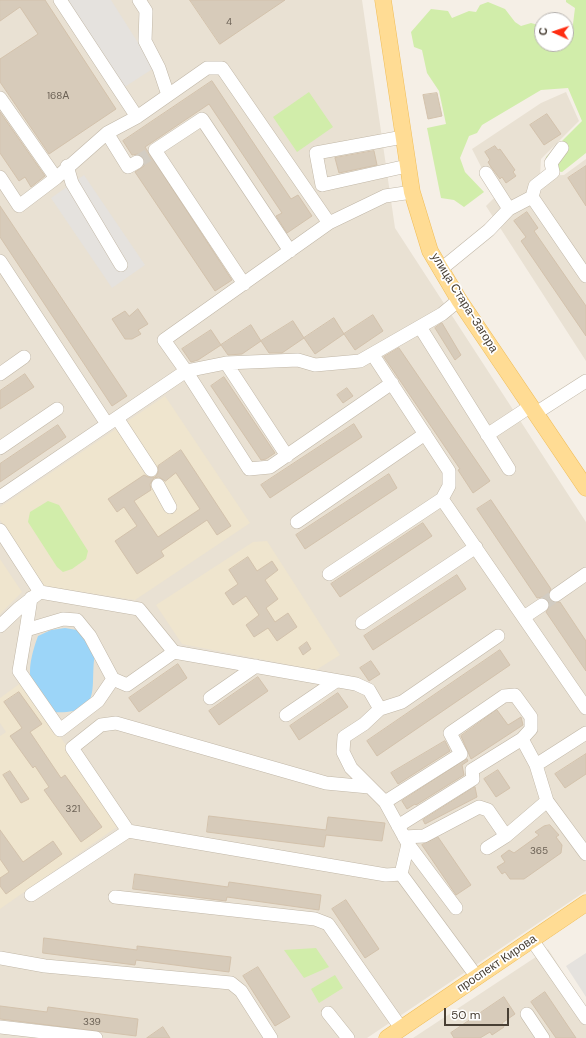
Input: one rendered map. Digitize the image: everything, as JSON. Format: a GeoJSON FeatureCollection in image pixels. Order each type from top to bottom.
{"type":"FeatureCollection","features":[{"type":"Feature","properties":{"kind":"main road","name":"улица Стара-Загора"},"geometry":{"type":"LineString","coordinates":[[383,0],[407,166],[412,192],[430,251],[459,300],[586,488]]}},
{"type":"Feature","properties":{"kind":"main road","name":"проспект Кирова"},"geometry":{"type":"LineString","coordinates":[[387,1038],[586,903]]}},
{"type":"Feature","properties":{"kind":"street"},"geometry":{"type":"LineString","coordinates":[[60,0],[137,117]]}},
{"type":"Feature","properties":{"kind":"street"},"geometry":{"type":"LineString","coordinates":[[139,0],[146,11],[145,41],[159,68],[168,95]]}},
{"type":"Feature","properties":{"kind":"street"},"geometry":{"type":"LineString","coordinates":[[0,177],[19,206],[56,178],[67,166],[107,133],[137,117],[207,68],[222,68],[329,223]]}},
{"type":"Feature","properties":{"kind":"street"},"geometry":{"type":"LineString","coordinates":[[0,98],[56,178]]}},
{"type":"Feature","properties":{"kind":"street"},"geometry":{"type":"LineString","coordinates":[[244,284],[152,152],[202,119],[290,251]]}},
{"type":"Feature","properties":{"kind":"street"},"geometry":{"type":"LineString","coordinates":[[107,133],[128,167],[137,162]]}},
{"type":"Feature","properties":{"kind":"street"},"geometry":{"type":"LineString","coordinates":[[403,137],[316,153],[322,186],[407,166]]}},
{"type":"Feature","properties":{"kind":"street"},"geometry":{"type":"LineString","coordinates":[[440,270],[489,230],[509,209],[532,197],[535,186],[553,172],[551,162],[562,148]]}},
{"type":"Feature","properties":{"kind":"street"},"geometry":{"type":"LineString","coordinates":[[67,166],[72,182],[121,265]]}},
{"type":"Feature","properties":{"kind":"street"},"geometry":{"type":"LineString","coordinates":[[486,173],[509,209]]}},
{"type":"Feature","properties":{"kind":"street"},"geometry":{"type":"LineString","coordinates":[[392,383],[270,467],[249,469],[186,371],[164,340],[329,223],[385,196],[412,192]]}},
{"type":"Feature","properties":{"kind":"street"},"geometry":{"type":"LineString","coordinates":[[532,197],[586,276]]}},
{"type":"Feature","properties":{"kind":"street"},"geometry":{"type":"LineString","coordinates":[[0,261],[112,421],[151,470]]}},
{"type":"Feature","properties":{"kind":"street"},"geometry":{"type":"LineString","coordinates":[[0,497],[186,371],[226,363],[298,360],[315,365],[360,361],[373,355],[442,314],[459,300]]}},
{"type":"Feature","properties":{"kind":"street"},"geometry":{"type":"LineString","coordinates":[[420,327],[509,469]]}},
{"type":"Feature","properties":{"kind":"street"},"geometry":{"type":"LineString","coordinates":[[329,574],[442,499],[449,486],[449,471],[373,355]]}},
{"type":"Feature","properties":{"kind":"street"},"geometry":{"type":"LineString","coordinates":[[0,374],[24,357]]}},
{"type":"Feature","properties":{"kind":"street"},"geometry":{"type":"LineString","coordinates":[[226,363],[287,456]]}},
{"type":"Feature","properties":{"kind":"street"},"geometry":{"type":"LineString","coordinates":[[487,435],[586,381]]}},
{"type":"Feature","properties":{"kind":"street"},"geometry":{"type":"LineString","coordinates":[[0,448],[57,409]]}},
{"type":"Feature","properties":{"kind":"street"},"geometry":{"type":"LineString","coordinates":[[297,522],[425,434]]}},
{"type":"Feature","properties":{"kind":"street"},"geometry":{"type":"LineString","coordinates":[[158,485],[170,507]]}},
{"type":"Feature","properties":{"kind":"street"},"geometry":{"type":"LineString","coordinates":[[442,499],[586,708]]}},
{"type":"Feature","properties":{"kind":"street"},"geometry":{"type":"LineString","coordinates":[[0,530],[36,595],[26,630],[19,671],[128,831]]}},
{"type":"Feature","properties":{"kind":"street"},"geometry":{"type":"LineString","coordinates":[[362,623],[476,547]]}},
{"type":"Feature","properties":{"kind":"street"},"geometry":{"type":"LineString","coordinates":[[556,596],[586,574]]}},
{"type":"Feature","properties":{"kind":"street"},"geometry":{"type":"LineString","coordinates":[[0,626],[36,595],[139,609],[174,652],[356,684],[369,690],[380,709]]}},
{"type":"Feature","properties":{"kind":"street"},"geometry":{"type":"LineString","coordinates":[[524,617],[542,605]]}},
{"type":"Feature","properties":{"kind":"street"},"geometry":{"type":"LineString","coordinates":[[26,630],[63,619],[77,620],[90,636],[113,679],[128,686],[174,652]]}},
{"type":"Feature","properties":{"kind":"street"},"geometry":{"type":"LineString","coordinates":[[456,908],[404,836],[385,802],[351,768],[343,752],[344,737],[364,724],[380,709],[402,702],[498,636]]}},
{"type":"Feature","properties":{"kind":"street"},"geometry":{"type":"LineString","coordinates":[[210,698],[256,666]]}},
{"type":"Feature","properties":{"kind":"street"},"geometry":{"type":"LineString","coordinates":[[60,730],[98,702],[113,679]]}},
{"type":"Feature","properties":{"kind":"street"},"geometry":{"type":"LineString","coordinates":[[286,715],[336,681]]}},
{"type":"Feature","properties":{"kind":"street"},"geometry":{"type":"LineString","coordinates":[[385,802],[461,754],[450,733],[504,696],[515,695],[531,717],[531,729],[522,739],[472,770],[473,779],[404,836],[401,874],[477,977]]}},
{"type":"Feature","properties":{"kind":"street"},"geometry":{"type":"LineString","coordinates":[[72,748],[101,726],[116,723],[326,783],[369,787]]}},
{"type":"Feature","properties":{"kind":"street"},"geometry":{"type":"LineString","coordinates":[[536,765],[586,732]]}},
{"type":"Feature","properties":{"kind":"street"},"geometry":{"type":"LineString","coordinates":[[522,739],[536,765],[547,801],[586,854]]}},
{"type":"Feature","properties":{"kind":"street"},"geometry":{"type":"LineString","coordinates":[[487,848],[506,836],[547,801]]}},
{"type":"Feature","properties":{"kind":"street"},"geometry":{"type":"LineString","coordinates":[[404,836],[424,836],[479,807],[488,810],[506,836]]}},
{"type":"Feature","properties":{"kind":"street"},"geometry":{"type":"LineString","coordinates":[[31,895],[128,831],[386,875],[401,874]]}},
{"type":"Feature","properties":{"kind":"street"},"geometry":{"type":"LineString","coordinates":[[115,897],[315,919],[328,924],[401,1028]]}},
{"type":"Feature","properties":{"kind":"street"},"geometry":{"type":"LineString","coordinates":[[532,940],[586,1018]]}},
{"type":"Feature","properties":{"kind":"street"},"geometry":{"type":"LineString","coordinates":[[0,958],[45,966],[231,983],[241,991],[271,1038]]}},
{"type":"Feature","properties":{"kind":"street"},"geometry":{"type":"LineString","coordinates":[[328,1013],[348,1038]]}},
{"type":"Feature","properties":{"kind":"street"},"geometry":{"type":"LineString","coordinates":[[527,1014],[543,1038]]}},
{"type":"Feature","properties":{"kind":"street"},"geometry":{"type":"LineString","coordinates":[[0,1027],[96,1038]]}},
{"type":"Feature","properties":{"kind":"shaded area"},"geometry":{"type":"Polygon","coordinates":[[[0,0],[362,0],[395,228],[586,522],[586,891],[367,1038],[0,1038],[0,0]]]}},
{"type":"Feature","properties":{"kind":"shaded area"},"geometry":{"type":"Polygon","coordinates":[[[67,0],[111,0],[154,68],[123,88],[67,0]]]}},
{"type":"Feature","properties":{"kind":"shaded area"},"geometry":{"type":"Polygon","coordinates":[[[566,92],[579,121],[541,159],[540,176],[564,175],[586,159],[586,361],[486,206],[496,196],[472,149],[541,103],[566,92]]]}},
{"type":"Feature","properties":{"kind":"shaded area"},"geometry":{"type":"Polygon","coordinates":[[[84,175],[145,265],[112,288],[51,198],[84,175]]]}},
{"type":"Feature","properties":{"kind":"shaded area"},"geometry":{"type":"Polygon","coordinates":[[[165,396],[250,523],[135,600],[44,586],[0,520],[0,507],[165,396]]]}},
{"type":"Feature","properties":{"kind":"shaded area"},"geometry":{"type":"Polygon","coordinates":[[[267,541],[340,655],[316,670],[182,644],[156,605],[253,542],[267,541]]]}},
{"type":"Feature","properties":{"kind":"shaded area"},"geometry":{"type":"Polygon","coordinates":[[[0,559],[22,592],[0,614],[0,559]]]}},
{"type":"Feature","properties":{"kind":"shaded area"},"geometry":{"type":"Polygon","coordinates":[[[22,682],[121,824],[0,909],[0,736],[6,732],[0,723],[0,698],[22,682]]]}},
{"type":"Feature","properties":{"kind":"shaded area"},"geometry":{"type":"Polygon","coordinates":[[[548,949],[586,1008],[586,1038],[413,1038],[548,949]]]}},
{"type":"Feature","properties":{"kind":"shaded area"},"geometry":{"type":"Polygon","coordinates":[[[586,953],[586,997],[566,966],[586,953]]]}},
{"type":"Feature","properties":{"kind":"green space"},"geometry":{"type":"Polygon","coordinates":[[[566,0],[586,0],[586,153],[562,172],[545,170],[546,157],[582,121],[568,88],[541,90],[482,125],[477,133],[469,136],[460,158],[465,172],[484,192],[464,207],[454,200],[441,198],[427,128],[446,124],[439,91],[427,73],[422,50],[414,47],[411,32],[431,9],[448,11],[452,18],[469,11],[476,12],[480,5],[488,2],[505,9],[515,22],[521,26],[531,23],[534,24],[534,52],[574,52],[575,8],[566,2],[566,0]]]}},
{"type":"Feature","properties":{"kind":"green space"},"geometry":{"type":"Polygon","coordinates":[[[309,92],[333,127],[297,152],[273,117],[309,92]]]}},
{"type":"Feature","properties":{"kind":"green space"},"geometry":{"type":"Polygon","coordinates":[[[48,501],[59,505],[88,551],[86,559],[72,569],[63,572],[57,567],[28,522],[30,512],[48,501]]]}},
{"type":"Feature","properties":{"kind":"green space"},"geometry":{"type":"Polygon","coordinates":[[[316,948],[329,967],[304,978],[284,950],[316,948]]]}},
{"type":"Feature","properties":{"kind":"green space"},"geometry":{"type":"Polygon","coordinates":[[[335,975],[343,988],[319,1003],[311,989],[335,975]]]}},
{"type":"Feature","properties":{"kind":"water"},"geometry":{"type":"Polygon","coordinates":[[[65,628],[77,630],[95,653],[93,687],[87,704],[80,709],[69,712],[52,712],[33,686],[30,674],[31,661],[38,636],[51,630],[65,628]]]}},
{"type":"Feature","properties":{"kind":"building"},"geometry":{"type":"Polygon","coordinates":[[[0,0],[45,0],[116,109],[49,154],[0,82],[0,59],[38,34],[20,7],[0,21],[0,0]]]}},
{"type":"Feature","properties":{"kind":"building"},"geometry":{"type":"Polygon","coordinates":[[[190,0],[285,0],[220,44],[190,0]]]}},
{"type":"Feature","properties":{"kind":"building"},"geometry":{"type":"Polygon","coordinates":[[[212,81],[291,199],[298,195],[312,216],[287,233],[276,216],[282,213],[209,104],[145,147],[232,280],[215,291],[135,172],[144,166],[144,158],[138,154],[132,155],[123,141],[212,81]]]}},
{"type":"Feature","properties":{"kind":"building"},"geometry":{"type":"Polygon","coordinates":[[[437,93],[442,116],[428,119],[423,95],[437,93]]]}},
{"type":"Feature","properties":{"kind":"building"},"geometry":{"type":"Polygon","coordinates":[[[0,112],[45,176],[31,187],[25,177],[19,181],[0,153],[0,112]]]}},
{"type":"Feature","properties":{"kind":"building"},"geometry":{"type":"Polygon","coordinates":[[[547,114],[561,134],[544,145],[530,125],[547,114]]]}},
{"type":"Feature","properties":{"kind":"building"},"geometry":{"type":"Polygon","coordinates":[[[495,146],[498,150],[500,149],[515,170],[513,172],[516,176],[506,183],[502,177],[500,179],[491,167],[488,162],[490,160],[485,152],[495,146]]]}},
{"type":"Feature","properties":{"kind":"building"},"geometry":{"type":"Polygon","coordinates":[[[374,151],[377,165],[339,173],[335,158],[374,151]]]}},
{"type":"Feature","properties":{"kind":"building"},"geometry":{"type":"Polygon","coordinates":[[[586,166],[586,206],[568,178],[586,166]]]}},
{"type":"Feature","properties":{"kind":"building"},"geometry":{"type":"Polygon","coordinates":[[[0,206],[127,396],[112,406],[0,237],[0,206]]]}},
{"type":"Feature","properties":{"kind":"building"},"geometry":{"type":"Polygon","coordinates":[[[527,212],[538,228],[534,231],[586,306],[586,336],[521,241],[526,237],[514,221],[527,212]]]}},
{"type":"Feature","properties":{"kind":"building"},"geometry":{"type":"Polygon","coordinates":[[[138,309],[148,324],[138,330],[141,334],[132,339],[125,339],[112,319],[125,311],[129,316],[138,309]]]}},
{"type":"Feature","properties":{"kind":"building"},"geometry":{"type":"Polygon","coordinates":[[[373,315],[383,331],[355,350],[344,334],[373,315]]]}},
{"type":"Feature","properties":{"kind":"building"},"geometry":{"type":"Polygon","coordinates":[[[334,318],[344,334],[315,354],[304,338],[334,318]]]}},
{"type":"Feature","properties":{"kind":"building"},"geometry":{"type":"Polygon","coordinates":[[[293,321],[304,338],[282,353],[269,353],[261,341],[293,321]]]}},
{"type":"Feature","properties":{"kind":"building"},"geometry":{"type":"Polygon","coordinates":[[[442,323],[461,355],[455,360],[435,328],[442,323]]]}},
{"type":"Feature","properties":{"kind":"building"},"geometry":{"type":"Polygon","coordinates":[[[251,325],[261,341],[242,354],[228,355],[221,345],[251,325]]]}},
{"type":"Feature","properties":{"kind":"building"},"geometry":{"type":"Polygon","coordinates":[[[211,330],[221,345],[198,360],[191,362],[182,349],[211,330]]]}},
{"type":"Feature","properties":{"kind":"building"},"geometry":{"type":"Polygon","coordinates":[[[399,348],[490,481],[473,493],[458,470],[460,469],[384,357],[399,348]]]}},
{"type":"Feature","properties":{"kind":"building"},"geometry":{"type":"Polygon","coordinates":[[[25,374],[34,387],[0,409],[0,391],[25,374]]]}},
{"type":"Feature","properties":{"kind":"building"},"geometry":{"type":"Polygon","coordinates":[[[224,377],[275,453],[266,459],[261,460],[211,386],[224,377]]]}},
{"type":"Feature","properties":{"kind":"building"},"geometry":{"type":"Polygon","coordinates":[[[347,388],[353,396],[343,403],[337,395],[347,388]]]}},
{"type":"Feature","properties":{"kind":"building"},"geometry":{"type":"Polygon","coordinates":[[[354,424],[362,437],[270,498],[261,485],[354,424]]]}},
{"type":"Feature","properties":{"kind":"building"},"geometry":{"type":"Polygon","coordinates":[[[58,425],[66,437],[0,482],[0,464],[58,425]]]}},
{"type":"Feature","properties":{"kind":"building"},"geometry":{"type":"Polygon","coordinates":[[[181,450],[231,526],[217,535],[207,520],[161,551],[164,556],[137,574],[115,541],[137,526],[124,507],[117,512],[108,499],[144,475],[148,477],[155,477],[158,473],[158,466],[181,450]],[[176,473],[165,481],[159,477],[154,478],[150,484],[151,490],[134,501],[158,537],[200,509],[176,473]]]}},
{"type":"Feature","properties":{"kind":"building"},"geometry":{"type":"Polygon","coordinates":[[[389,474],[397,488],[305,549],[296,535],[389,474]]]}},
{"type":"Feature","properties":{"kind":"building"},"geometry":{"type":"Polygon","coordinates":[[[491,500],[551,589],[548,595],[549,599],[553,602],[560,602],[586,641],[586,671],[546,612],[550,605],[548,600],[542,597],[537,598],[477,509],[491,500]]]}},
{"type":"Feature","properties":{"kind":"building"},"geometry":{"type":"Polygon","coordinates":[[[423,523],[432,536],[340,597],[331,584],[423,523]]]}},
{"type":"Feature","properties":{"kind":"building"},"geometry":{"type":"Polygon","coordinates":[[[248,557],[257,571],[272,561],[278,570],[265,580],[278,599],[266,608],[275,622],[288,613],[297,627],[277,641],[268,628],[254,637],[246,625],[259,615],[246,596],[233,605],[225,593],[238,584],[229,570],[248,557]]]}},
{"type":"Feature","properties":{"kind":"building"},"geometry":{"type":"Polygon","coordinates":[[[457,575],[466,589],[373,650],[364,636],[457,575]]]}},
{"type":"Feature","properties":{"kind":"building"},"geometry":{"type":"Polygon","coordinates":[[[307,642],[311,649],[303,655],[299,648],[307,642]]]}},
{"type":"Feature","properties":{"kind":"building"},"geometry":{"type":"Polygon","coordinates":[[[500,650],[510,665],[377,756],[367,741],[500,650]]]}},
{"type":"Feature","properties":{"kind":"building"},"geometry":{"type":"Polygon","coordinates":[[[371,661],[380,674],[369,681],[360,668],[371,661]]]}},
{"type":"Feature","properties":{"kind":"building"},"geometry":{"type":"Polygon","coordinates":[[[178,664],[187,678],[139,712],[129,698],[178,664]]]}},
{"type":"Feature","properties":{"kind":"building"},"geometry":{"type":"Polygon","coordinates":[[[258,677],[268,691],[219,725],[209,711],[258,677]]]}},
{"type":"Feature","properties":{"kind":"building"},"geometry":{"type":"Polygon","coordinates":[[[19,692],[42,724],[30,732],[61,778],[65,775],[102,827],[81,842],[44,790],[49,787],[35,766],[33,768],[10,736],[22,728],[4,702],[19,692]]]}},
{"type":"Feature","properties":{"kind":"building"},"geometry":{"type":"Polygon","coordinates":[[[338,693],[348,707],[299,740],[290,726],[338,693]]]}},
{"type":"Feature","properties":{"kind":"building"},"geometry":{"type":"Polygon","coordinates":[[[497,710],[508,725],[521,717],[523,725],[471,759],[461,736],[497,710]]]}},
{"type":"Feature","properties":{"kind":"building"},"geometry":{"type":"Polygon","coordinates":[[[445,741],[450,751],[398,784],[391,773],[445,741]]]}},
{"type":"Feature","properties":{"kind":"building"},"geometry":{"type":"Polygon","coordinates":[[[586,754],[586,774],[565,788],[555,774],[586,754]]]}},
{"type":"Feature","properties":{"kind":"building"},"geometry":{"type":"Polygon","coordinates":[[[467,759],[468,761],[462,765],[464,775],[407,809],[402,801],[467,759]]]}},
{"type":"Feature","properties":{"kind":"building"},"geometry":{"type":"Polygon","coordinates":[[[498,770],[510,788],[496,797],[484,779],[498,770]]]}},
{"type":"Feature","properties":{"kind":"building"},"geometry":{"type":"Polygon","coordinates":[[[10,771],[29,799],[21,803],[3,775],[10,771]]]}},
{"type":"Feature","properties":{"kind":"building"},"geometry":{"type":"Polygon","coordinates":[[[475,787],[477,797],[425,824],[423,820],[475,787]]]}},
{"type":"Feature","properties":{"kind":"building"},"geometry":{"type":"Polygon","coordinates":[[[209,816],[326,830],[328,817],[385,823],[382,841],[326,835],[324,847],[207,832],[209,816]]]}},
{"type":"Feature","properties":{"kind":"building"},"geometry":{"type":"Polygon","coordinates":[[[550,825],[559,835],[556,837],[562,845],[561,853],[524,879],[510,879],[505,872],[502,874],[497,867],[505,862],[501,856],[509,850],[514,853],[539,835],[535,832],[544,826],[550,825]]]}},
{"type":"Feature","properties":{"kind":"building"},"geometry":{"type":"Polygon","coordinates":[[[0,830],[23,862],[53,841],[62,854],[6,894],[0,886],[0,878],[9,872],[0,859],[0,830]]]}},
{"type":"Feature","properties":{"kind":"building"},"geometry":{"type":"Polygon","coordinates":[[[438,837],[471,885],[456,895],[422,845],[438,837]]]}},
{"type":"Feature","properties":{"kind":"building"},"geometry":{"type":"Polygon","coordinates":[[[135,874],[228,887],[229,882],[321,895],[319,910],[227,897],[226,901],[133,889],[135,874]]]}},
{"type":"Feature","properties":{"kind":"building"},"geometry":{"type":"Polygon","coordinates":[[[346,900],[379,949],[365,958],[332,909],[346,900]]]}},
{"type":"Feature","properties":{"kind":"building"},"geometry":{"type":"Polygon","coordinates":[[[44,938],[137,950],[137,946],[231,957],[229,972],[136,960],[135,965],[43,953],[44,938]]]}},
{"type":"Feature","properties":{"kind":"building"},"geometry":{"type":"Polygon","coordinates":[[[258,967],[290,1017],[275,1026],[243,976],[258,967]]]}},
{"type":"Feature","properties":{"kind":"building"},"geometry":{"type":"Polygon","coordinates":[[[545,992],[576,1038],[556,1038],[531,1002],[545,992]]]}},
{"type":"Feature","properties":{"kind":"building"},"geometry":{"type":"Polygon","coordinates":[[[504,997],[515,1014],[502,1023],[504,1027],[492,1035],[490,1032],[480,1038],[454,1038],[451,1033],[504,997]]]}},
{"type":"Feature","properties":{"kind":"building"},"geometry":{"type":"Polygon","coordinates":[[[0,1006],[47,1012],[48,1007],[138,1019],[136,1036],[0,1019],[0,1006]]]}},
{"type":"Feature","properties":{"kind":"building"},"geometry":{"type":"Polygon","coordinates":[[[163,1027],[170,1038],[147,1038],[163,1027]]]}},
{"type":"Feature","properties":{"kind":"tunnel"},"geometry":{"type":"LineString","coordinates":[[137,162],[150,154]]}},
{"type":"Feature","properties":{"kind":"tunnel"},"geometry":{"type":"LineString","coordinates":[[542,605],[556,595]]}}]}
